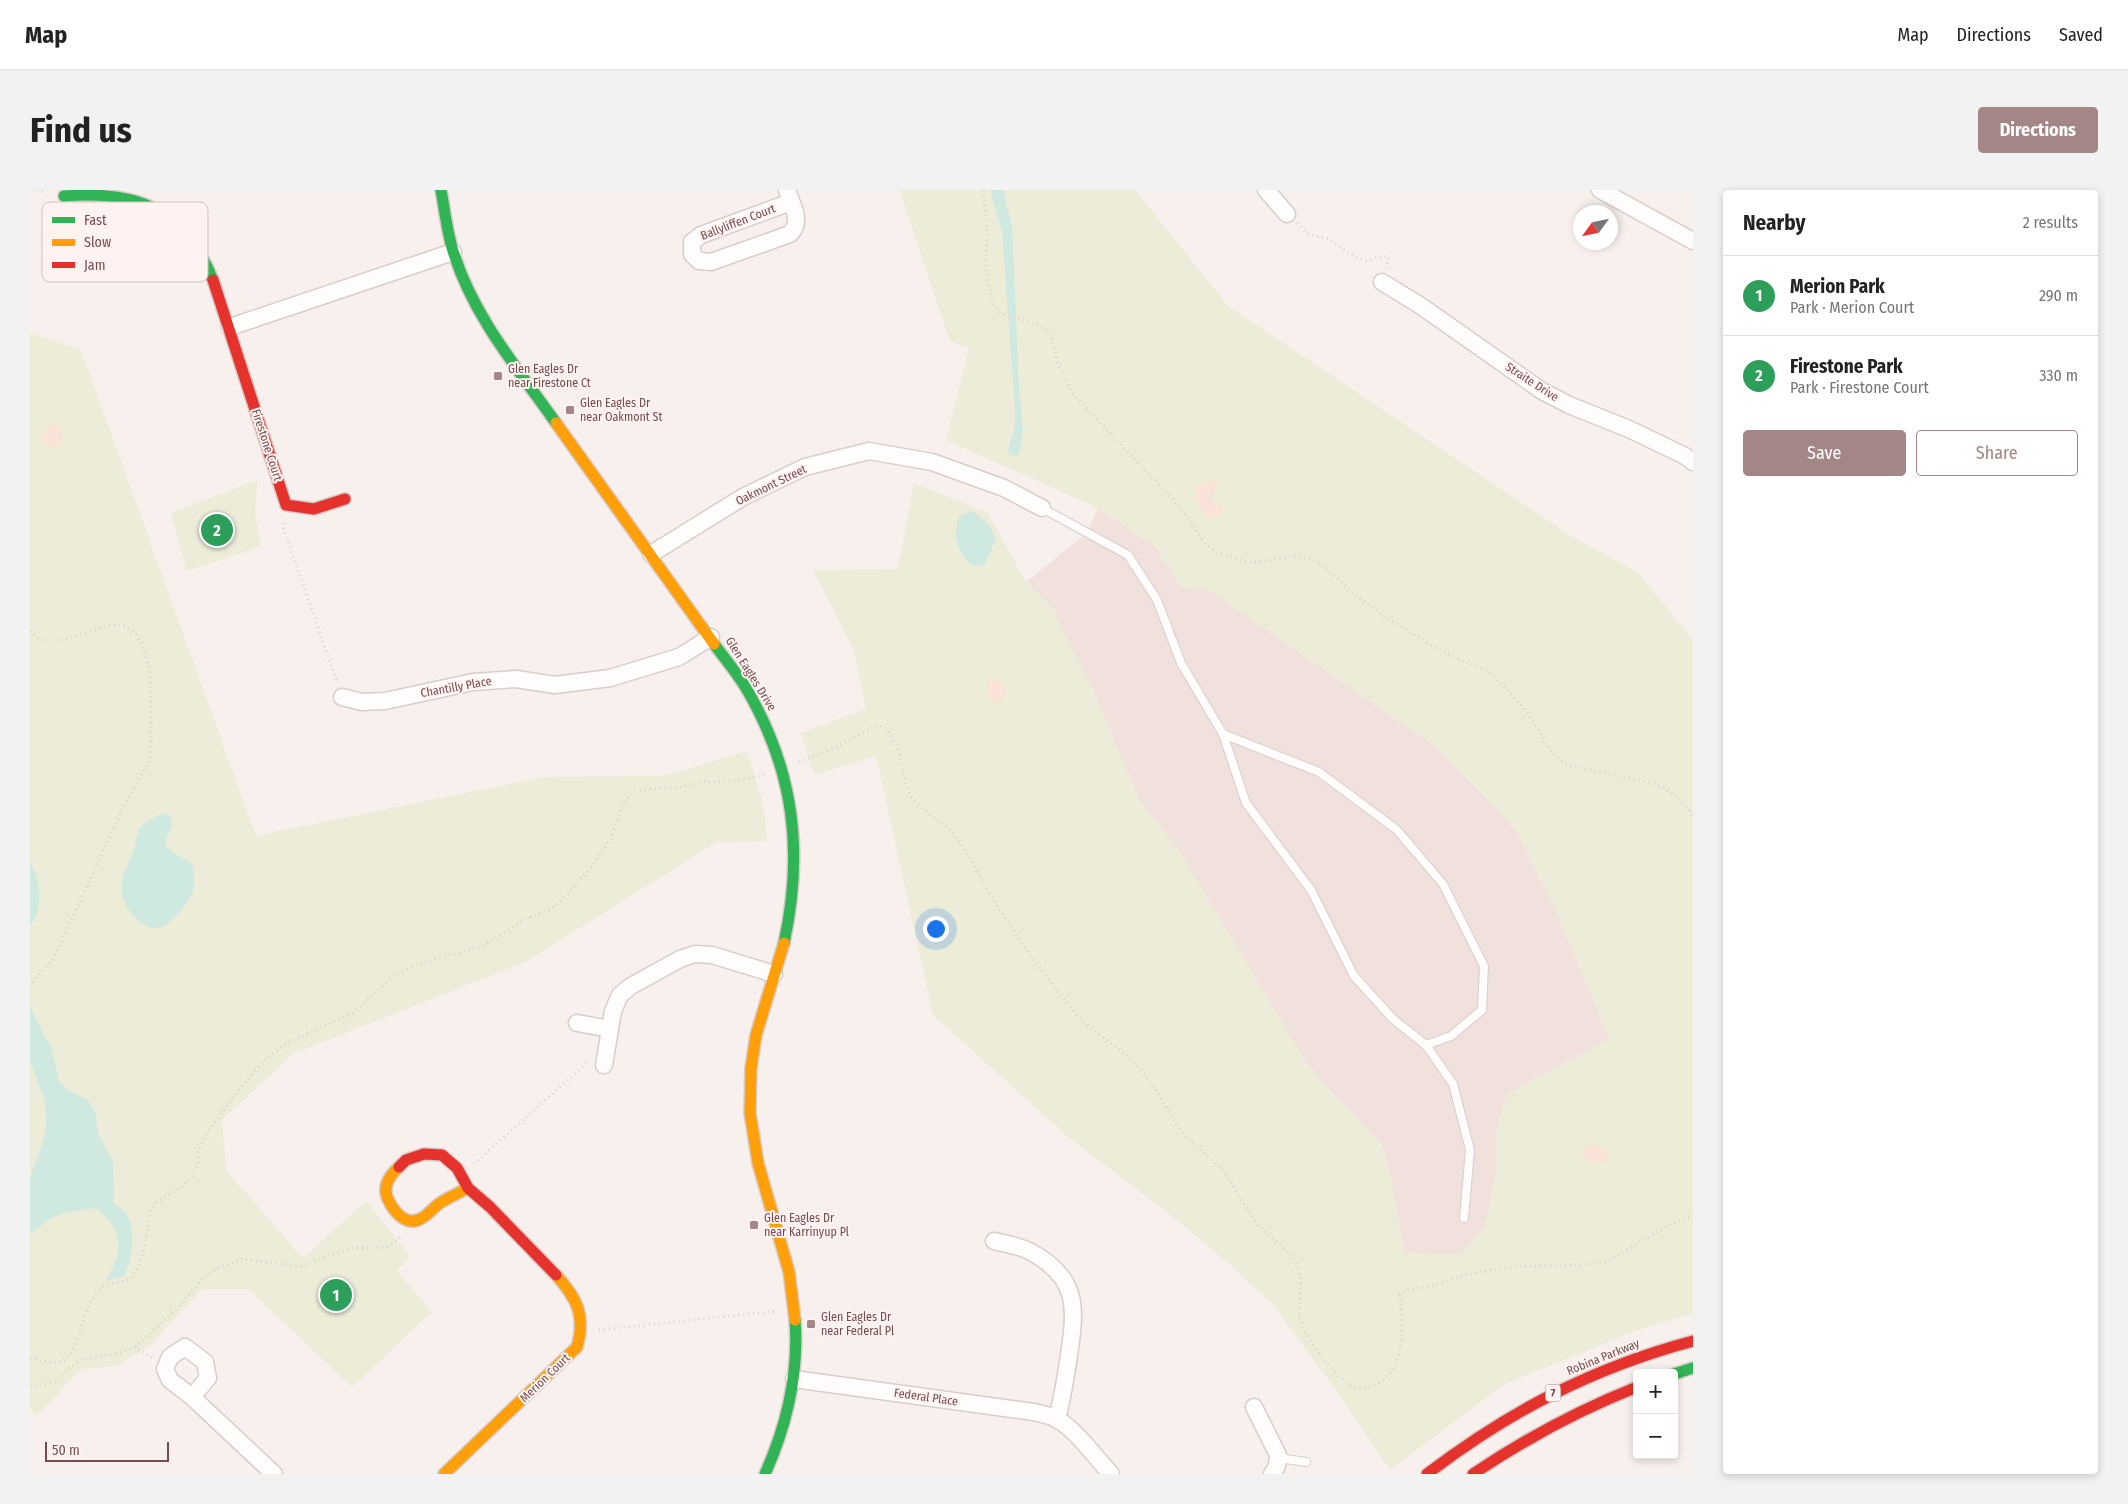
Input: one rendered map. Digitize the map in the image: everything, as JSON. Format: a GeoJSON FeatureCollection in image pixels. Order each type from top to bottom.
{"type":"FeatureCollection","features":[{"type":"Feature","properties":{"kind":"street","name":"Glen Eagles Drive"},"geometry":{"type":"LineString","coordinates":[[441,190],[453,252],[466,286],[486,324],[652,554],[745,687],[762,715],[782,769],[794,827],[795,883],[784,942],[758,1025],[753,1049],[750,1114],[759,1173],[782,1244],[790,1277],[795,1309],[796,1343],[794,1379],[787,1417],[774,1456],[765,1474]]}},
{"type":"Feature","properties":{"kind":"street"},"geometry":{"type":"LineString","coordinates":[[1266,190],[1288,214]]}},
{"type":"Feature","properties":{"kind":"street"},"geometry":{"type":"LineString","coordinates":[[1600,190],[1693,241]]}},
{"type":"Feature","properties":{"kind":"street","name":"Firestone Court"},"geometry":{"type":"LineString","coordinates":[[64,196],[96,192],[132,198],[140,202]]}},
{"type":"Feature","properties":{"kind":"street","name":"Ballyliffen Court"},"geometry":{"type":"LineString","coordinates":[[789,196],[797,224],[790,234],[711,262],[699,261],[692,254],[692,242],[700,235],[789,196]]}},
{"type":"Feature","properties":{"kind":"street"},"geometry":{"type":"LineString","coordinates":[[230,327],[453,252]]}},
{"type":"Feature","properties":{"kind":"street","name":"Firestone Court"},"geometry":{"type":"LineString","coordinates":[[208,269],[230,327],[286,505]]}},
{"type":"Feature","properties":{"kind":"street","name":"Straite Drive"},"geometry":{"type":"LineString","coordinates":[[1382,282],[1421,306],[1542,391],[1569,405],[1686,456],[1693,462]]}},
{"type":"Feature","properties":{"kind":"street","name":"Oakmont Street"},"geometry":{"type":"LineString","coordinates":[[652,554],[744,497],[806,468],[869,451],[932,462],[1004,488],[1042,508]]}},
{"type":"Feature","properties":{"kind":"street"},"geometry":{"type":"LineString","coordinates":[[286,505],[314,509],[345,499]]}},
{"type":"Feature","properties":{"kind":"street","name":"Chantilly Place"},"geometry":{"type":"LineString","coordinates":[[342,697],[362,702],[385,701],[473,682],[516,679],[555,685],[610,678],[679,657],[711,637]]}},
{"type":"Feature","properties":{"kind":"street"},"geometry":{"type":"LineString","coordinates":[[604,1065],[615,1004],[620,995],[631,986],[688,956],[703,953],[774,974]]}},
{"type":"Feature","properties":{"kind":"street"},"geometry":{"type":"LineString","coordinates":[[578,1023],[610,1029]]}},
{"type":"Feature","properties":{"kind":"street"},"geometry":{"type":"LineString","coordinates":[[468,1188],[441,1202],[421,1219],[409,1220],[398,1216],[392,1209],[386,1194],[387,1183],[391,1174],[406,1160],[424,1154],[442,1155],[457,1168],[468,1188],[490,1206],[567,1287],[579,1312],[582,1329]]}},
{"type":"Feature","properties":{"kind":"street"},"geometry":{"type":"LineString","coordinates":[[994,1241],[1030,1251],[1046,1262],[1061,1277],[1070,1293],[1074,1318],[1064,1392],[1057,1420]]}},
{"type":"Feature","properties":{"kind":"street","name":"Merion Court"},"geometry":{"type":"LineString","coordinates":[[451,1472],[577,1347],[582,1329]]}},
{"type":"Feature","properties":{"kind":"street","name":"Robina Parkway"},"geometry":{"type":"LineString","coordinates":[[1427,1474],[1487,1431],[1559,1390],[1641,1356],[1693,1341]]}},
{"type":"Feature","properties":{"kind":"street"},"geometry":{"type":"LineString","coordinates":[[192,1397],[208,1378],[205,1362],[186,1347],[170,1357],[165,1369],[170,1380],[192,1397],[274,1474]]}},
{"type":"Feature","properties":{"kind":"street"},"geometry":{"type":"LineString","coordinates":[[1678,1373],[1693,1368]]}},
{"type":"Feature","properties":{"kind":"street","name":"Federal Place"},"geometry":{"type":"LineString","coordinates":[[794,1379],[1034,1412],[1057,1420],[1076,1436],[1111,1474]]}},
{"type":"Feature","properties":{"kind":"street","name":"7"},"geometry":{"type":"LineString","coordinates":[[1473,1474],[1536,1433],[1568,1416],[1633,1388]]}},
{"type":"Feature","properties":{"kind":"street"},"geometry":{"type":"LineString","coordinates":[[1254,1407],[1279,1458],[1272,1474]]}},
{"type":"Feature","properties":{"kind":"lane"},"geometry":{"type":"LineString","coordinates":[[1042,508],[1128,555],[1157,600],[1181,663],[1222,734],[1246,803],[1311,890],[1354,976],[1393,1019],[1426,1045],[1453,1084],[1470,1150],[1464,1218]]}},
{"type":"Feature","properties":{"kind":"lane"},"geometry":{"type":"LineString","coordinates":[[1222,734],[1319,772],[1397,830],[1443,884],[1484,966],[1482,1010],[1450,1036],[1426,1045]]}},
{"type":"Feature","properties":{"kind":"lane"},"geometry":{"type":"LineString","coordinates":[[1279,1458],[1306,1462]]}},
{"type":"Feature","properties":{"kind":"path"},"geometry":{"type":"LineString","coordinates":[[983,190],[987,222],[986,270],[992,303],[1000,313],[1045,328],[1051,338],[1059,366],[1072,393],[1182,509],[1203,542],[1216,552],[1247,562],[1296,556],[1320,563],[1354,594],[1385,617],[1438,649],[1486,670],[1505,687],[1528,713],[1553,754],[1567,765],[1652,783],[1665,788],[1680,799],[1693,815]]}},
{"type":"Feature","properties":{"kind":"path"},"geometry":{"type":"LineString","coordinates":[[1288,214],[1308,234],[1329,238],[1351,255],[1366,261],[1377,257],[1389,257],[1382,282]]}},
{"type":"Feature","properties":{"kind":"path"},"geometry":{"type":"LineString","coordinates":[[286,505],[283,527],[342,697]]}},
{"type":"Feature","properties":{"kind":"path"},"geometry":{"type":"LineString","coordinates":[[30,631],[39,640],[49,642],[78,637],[111,625],[123,625],[134,632],[143,646],[148,660],[152,736],[150,758],[143,774],[120,811],[60,945],[52,960],[30,985]]}},
{"type":"Feature","properties":{"kind":"path"},"geometry":{"type":"LineString","coordinates":[[30,1358],[53,1363],[64,1361],[73,1351],[90,1302],[96,1292],[104,1286],[130,1278],[137,1269],[142,1256],[151,1210],[156,1203],[192,1177],[198,1162],[198,1151],[208,1131],[242,1086],[268,1057],[287,1043],[353,1013],[392,977],[412,967],[435,959],[482,947],[524,920],[551,909],[565,897],[589,870],[611,839],[621,808],[627,798],[637,791],[679,788],[702,781],[717,782],[752,778],[817,756],[877,725],[887,730],[900,755],[905,786],[912,798],[941,821],[956,837],[996,905],[1049,980],[1080,1018],[1133,1062],[1156,1091],[1180,1130],[1219,1166],[1230,1180],[1255,1221],[1289,1253],[1297,1265],[1302,1283],[1299,1306],[1302,1327],[1328,1363],[1350,1385],[1358,1388],[1377,1383],[1391,1371],[1397,1361],[1401,1349],[1400,1295],[1406,1290],[1432,1286],[1462,1276],[1512,1267],[1592,1264],[1608,1261],[1620,1256],[1671,1224],[1693,1215]]}},
{"type":"Feature","properties":{"kind":"path"},"geometry":{"type":"LineString","coordinates":[[462,1176],[588,1061],[604,1065]]}},
{"type":"Feature","properties":{"kind":"path"},"geometry":{"type":"LineString","coordinates":[[30,1386],[56,1382],[80,1360],[121,1353],[135,1347],[179,1307],[202,1279],[217,1268],[242,1259],[302,1267],[353,1248],[390,1246],[406,1232],[409,1220]]}},
{"type":"Feature","properties":{"kind":"path"},"geometry":{"type":"LineString","coordinates":[[582,1329],[595,1330],[783,1310]]}},
{"type":"Feature","properties":{"kind":"path"},"geometry":{"type":"LineString","coordinates":[[135,1347],[165,1369]]}},
{"type":"Feature","properties":{"kind":"shaded area"},"geometry":{"type":"Polygon","coordinates":[[[1098,508],[1155,547],[1181,587],[1208,589],[1436,747],[1516,830],[1565,931],[1609,1039],[1507,1094],[1496,1135],[1496,1171],[1485,1227],[1461,1255],[1405,1253],[1388,1165],[1381,1144],[1309,1067],[1177,847],[1139,800],[1092,688],[1053,609],[1026,582],[1087,533],[1098,508]]]}},
{"type":"Feature","properties":{"kind":"green space"},"geometry":{"type":"Polygon","coordinates":[[[899,190],[1135,190],[1229,307],[1573,537],[1639,573],[1693,640],[1693,1313],[1635,1331],[1505,1384],[1390,1470],[1332,1385],[1273,1305],[1227,1262],[1173,1217],[1068,1137],[933,1015],[876,756],[814,775],[801,733],[866,709],[853,648],[813,570],[898,569],[914,483],[988,513],[1026,582],[1053,609],[1092,688],[1139,800],[1177,847],[1309,1067],[1381,1144],[1388,1165],[1405,1253],[1461,1255],[1485,1227],[1496,1171],[1496,1135],[1507,1094],[1609,1039],[1565,931],[1516,830],[1436,747],[1208,590],[1181,587],[1155,547],[1098,508],[946,440],[969,348],[950,341],[899,190]]]}},
{"type":"Feature","properties":{"kind":"green space"},"geometry":{"type":"Polygon","coordinates":[[[30,333],[81,350],[256,836],[543,777],[664,776],[747,751],[764,807],[767,841],[717,842],[527,961],[293,1054],[222,1120],[226,1170],[303,1258],[366,1201],[410,1256],[397,1271],[432,1312],[352,1387],[248,1289],[202,1289],[150,1346],[116,1366],[81,1369],[37,1416],[30,1409],[30,333]]]}},
{"type":"Feature","properties":{"kind":"green space"},"geometry":{"type":"Polygon","coordinates":[[[257,480],[255,514],[261,546],[187,571],[171,513],[257,480]]]}},
{"type":"Feature","properties":{"kind":"sand"},"geometry":{"type":"Polygon","coordinates":[[[52,424],[55,424],[62,430],[62,440],[56,447],[47,448],[41,437],[52,424]]]}},
{"type":"Feature","properties":{"kind":"sand"},"geometry":{"type":"Polygon","coordinates":[[[1209,480],[1216,482],[1216,490],[1212,500],[1221,506],[1223,511],[1212,518],[1203,513],[1194,496],[1198,485],[1209,480]]]}},
{"type":"Feature","properties":{"kind":"sand"},"geometry":{"type":"Polygon","coordinates":[[[994,678],[1001,683],[1006,694],[1006,697],[997,704],[991,700],[987,690],[988,680],[994,678]]]}},
{"type":"Feature","properties":{"kind":"sand"},"geometry":{"type":"Polygon","coordinates":[[[1596,1145],[1607,1150],[1609,1158],[1605,1163],[1591,1161],[1583,1155],[1582,1152],[1586,1146],[1596,1145]]]}},
{"type":"Feature","properties":{"kind":"water"},"geometry":{"type":"Polygon","coordinates":[[[990,190],[1003,190],[1012,226],[1019,390],[1023,429],[1020,451],[1017,456],[1009,455],[1008,449],[1015,427],[1015,408],[1002,231],[990,190]]]}},
{"type":"Feature","properties":{"kind":"water"},"geometry":{"type":"Polygon","coordinates":[[[972,511],[988,524],[996,539],[984,566],[972,565],[959,549],[957,543],[956,531],[959,517],[972,511]]]}},
{"type":"Feature","properties":{"kind":"water"},"geometry":{"type":"Polygon","coordinates":[[[168,813],[172,826],[166,839],[166,845],[171,851],[192,864],[194,885],[188,901],[174,918],[164,926],[151,928],[138,921],[128,909],[122,895],[121,884],[134,850],[139,830],[152,818],[168,813]]]}},
{"type":"Feature","properties":{"kind":"water"},"geometry":{"type":"Polygon","coordinates":[[[30,862],[39,886],[39,903],[30,926],[30,862]]]}},
{"type":"Feature","properties":{"kind":"water"},"geometry":{"type":"Polygon","coordinates":[[[30,1006],[44,1036],[50,1044],[59,1081],[67,1090],[87,1099],[95,1112],[99,1135],[113,1161],[114,1204],[123,1210],[128,1217],[132,1233],[130,1261],[124,1276],[106,1281],[116,1260],[118,1242],[112,1225],[96,1208],[65,1213],[51,1218],[30,1234],[30,1178],[45,1135],[46,1118],[45,1101],[30,1061],[30,1006]]]}},
{"type":"Feature","properties":{"kind":"traffic: fast"},"geometry":{"type":"LineString","coordinates":[[441,190],[452,246],[473,299],[498,342],[556,423]]}},
{"type":"Feature","properties":{"kind":"traffic: fast"},"geometry":{"type":"LineString","coordinates":[[64,196],[90,195],[138,202]]}},
{"type":"Feature","properties":{"kind":"traffic: fast"},"geometry":{"type":"LineString","coordinates":[[208,270],[213,280]]}},
{"type":"Feature","properties":{"kind":"traffic: fast"},"geometry":{"type":"LineString","coordinates":[[714,644],[746,688],[762,719],[775,750],[784,780],[793,844],[793,876],[784,943]]}},
{"type":"Feature","properties":{"kind":"traffic: fast"},"geometry":{"type":"LineString","coordinates":[[765,1474],[780,1437],[790,1399],[795,1360],[795,1320]]}},
{"type":"Feature","properties":{"kind":"traffic: fast"},"geometry":{"type":"LineString","coordinates":[[1678,1373],[1693,1368]]}},
{"type":"Feature","properties":{"kind":"traffic: slow"},"geometry":{"type":"LineString","coordinates":[[556,423],[714,644]]}},
{"type":"Feature","properties":{"kind":"traffic: slow"},"geometry":{"type":"LineString","coordinates":[[784,943],[756,1035],[751,1068],[750,1113],[758,1163],[789,1272],[795,1320]]}},
{"type":"Feature","properties":{"kind":"traffic: slow"},"geometry":{"type":"LineString","coordinates":[[399,1167],[388,1181],[386,1193],[396,1212],[411,1221],[422,1218],[440,1203],[468,1188]]}},
{"type":"Feature","properties":{"kind":"traffic: slow"},"geometry":{"type":"LineString","coordinates":[[444,1474],[577,1347],[580,1336],[578,1308],[556,1275]]}},
{"type":"Feature","properties":{"kind":"traffic: jam"},"geometry":{"type":"LineString","coordinates":[[213,280],[286,505],[314,509],[345,499]]}},
{"type":"Feature","properties":{"kind":"traffic: jam"},"geometry":{"type":"LineString","coordinates":[[399,1167],[406,1160],[424,1154],[442,1155],[457,1168],[468,1188],[490,1207],[556,1275]]}},
{"type":"Feature","properties":{"kind":"traffic: jam"},"geometry":{"type":"LineString","coordinates":[[1427,1474],[1489,1430],[1553,1394],[1620,1364],[1693,1341]]}},
{"type":"Feature","properties":{"kind":"traffic: jam"},"geometry":{"type":"LineString","coordinates":[[1473,1474],[1553,1426],[1594,1405],[1633,1389]]}},
{"type":"Feature","properties":{"kind":"place","name":"Glen Eagles Dr near Firestone Ct"},"geometry":{"type":"Point","coordinates":[498,376]}},
{"type":"Feature","properties":{"kind":"place","name":"Glen Eagles Dr near Oakmont St"},"geometry":{"type":"Point","coordinates":[570,410]}},
{"type":"Feature","properties":{"kind":"place","name":"Firestone Park"},"geometry":{"type":"Point","coordinates":[217,530]}},
{"type":"Feature","properties":{"kind":"place","name":"Glen Eagles Dr near Karrinyup Pl"},"geometry":{"type":"Point","coordinates":[754,1225]}},
{"type":"Feature","properties":{"kind":"place","name":"Merion Park"},"geometry":{"type":"Point","coordinates":[336,1295]}},
{"type":"Feature","properties":{"kind":"place","name":"Glen Eagles Dr near Federal Pl"},"geometry":{"type":"Point","coordinates":[811,1324]}}]}
